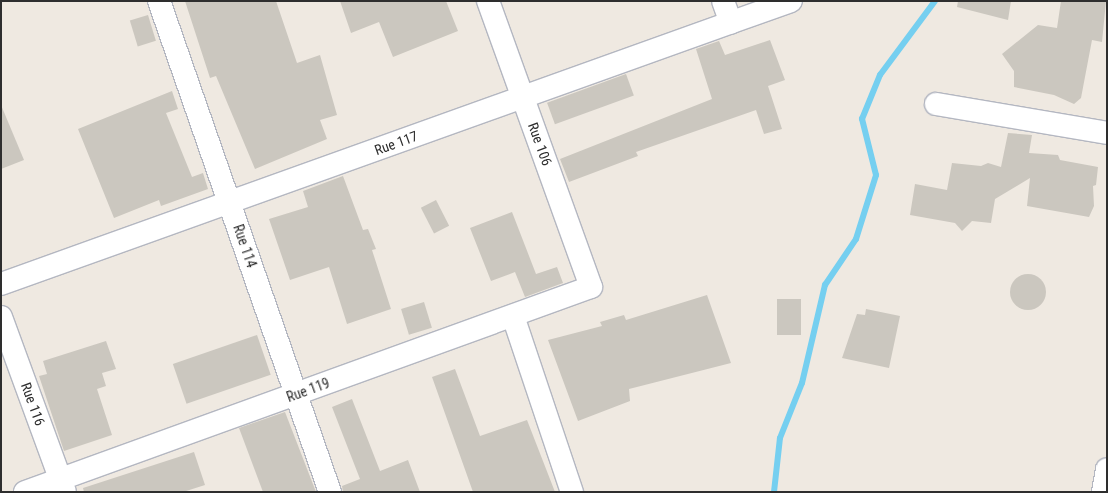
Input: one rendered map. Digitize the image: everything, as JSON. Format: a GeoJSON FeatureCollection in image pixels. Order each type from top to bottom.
{"type":"FeatureCollection","features":[{"type":"Feature","properties":{"kind":"street","name":"Rue 114"},"geometry":{"type":"LineString","coordinates":[[159,1],[330,492]]}},
{"type":"Feature","properties":{"kind":"street","name":"Rue 106"},"geometry":{"type":"LineString","coordinates":[[488,1],[591,287]]}},
{"type":"Feature","properties":{"kind":"street"},"geometry":{"type":"LineString","coordinates":[[723,1],[730,23]]}},
{"type":"Feature","properties":{"kind":"street","name":"Rue 117"},"geometry":{"type":"LineString","coordinates":[[1,284],[791,1]]}},
{"type":"Feature","properties":{"kind":"street"},"geometry":{"type":"LineString","coordinates":[[936,104],[1107,133]]}},
{"type":"Feature","properties":{"kind":"street","name":"Rue 119"},"geometry":{"type":"LineString","coordinates":[[25,492],[62,485],[296,394],[591,287]]}},
{"type":"Feature","properties":{"kind":"street"},"geometry":{"type":"LineString","coordinates":[[513,316],[572,492]]}},
{"type":"Feature","properties":{"kind":"street","name":"Rue 116"},"geometry":{"type":"LineString","coordinates":[[1,317],[62,485]]}},
{"type":"Feature","properties":{"kind":"street"},"geometry":{"type":"LineString","coordinates":[[1103,492],[1107,469]]}},
{"type":"Feature","properties":{"kind":"building"},"geometry":{"type":"Polygon","coordinates":[[[185,1],[276,1],[297,63],[320,55],[337,115],[320,120],[327,139],[255,169],[216,76],[210,78],[185,1]]]}},
{"type":"Feature","properties":{"kind":"building"},"geometry":{"type":"Polygon","coordinates":[[[340,1],[446,1],[458,31],[393,57],[379,22],[351,33],[340,1]]]}},
{"type":"Feature","properties":{"kind":"building"},"geometry":{"type":"Polygon","coordinates":[[[958,1],[1011,1],[1008,20],[957,7],[958,1]]]}},
{"type":"Feature","properties":{"kind":"building"},"geometry":{"type":"Polygon","coordinates":[[[1061,1],[1106,1],[1102,42],[1092,40],[1081,98],[1074,104],[1054,95],[1014,87],[1014,71],[1002,54],[1038,25],[1057,28],[1061,1]]]}},
{"type":"Feature","properties":{"kind":"building"},"geometry":{"type":"Polygon","coordinates":[[[148,15],[156,41],[138,46],[130,21],[148,15]]]}},
{"type":"Feature","properties":{"kind":"building"},"geometry":{"type":"Polygon","coordinates":[[[770,40],[785,80],[768,86],[782,129],[764,134],[756,110],[636,152],[638,156],[569,182],[560,159],[712,99],[696,49],[719,41],[725,55],[770,40]]]}},
{"type":"Feature","properties":{"kind":"building"},"geometry":{"type":"Polygon","coordinates":[[[626,74],[634,96],[555,124],[547,103],[626,74]]]}},
{"type":"Feature","properties":{"kind":"building"},"geometry":{"type":"Polygon","coordinates":[[[172,91],[178,109],[166,113],[192,177],[203,173],[208,189],[161,206],[159,200],[114,218],[78,129],[172,91]]]}},
{"type":"Feature","properties":{"kind":"building"},"geometry":{"type":"Polygon","coordinates":[[[1,105],[24,160],[1,169],[1,105]]]}},
{"type":"Feature","properties":{"kind":"building"},"geometry":{"type":"Polygon","coordinates":[[[1008,133],[1032,135],[1029,153],[1058,155],[1060,160],[1098,167],[1096,185],[1093,186],[1094,206],[1089,217],[1027,206],[1030,178],[995,199],[991,223],[972,221],[962,231],[955,223],[910,215],[915,184],[947,190],[952,163],[981,166],[988,163],[1001,167],[1008,133]]]}},
{"type":"Feature","properties":{"kind":"building"},"geometry":{"type":"Polygon","coordinates":[[[343,176],[363,230],[368,229],[376,249],[372,250],[391,309],[347,324],[329,267],[290,280],[269,219],[308,207],[303,191],[343,176]]]}},
{"type":"Feature","properties":{"kind":"building"},"geometry":{"type":"Polygon","coordinates":[[[436,200],[449,226],[434,234],[421,208],[436,200]]]}},
{"type":"Feature","properties":{"kind":"building"},"geometry":{"type":"Polygon","coordinates":[[[512,212],[536,274],[557,267],[563,283],[525,297],[515,272],[491,281],[470,228],[512,212]]]}},
{"type":"Feature","properties":{"kind":"building"},"geometry":{"type":"Polygon","coordinates":[[[1028,274],[1041,279],[1046,292],[1041,305],[1028,310],[1015,305],[1010,292],[1015,279],[1028,274]]]}},
{"type":"Feature","properties":{"kind":"building"},"geometry":{"type":"Polygon","coordinates":[[[707,295],[731,363],[629,389],[630,401],[578,421],[548,340],[602,326],[600,322],[624,315],[626,320],[707,295]]]}},
{"type":"Feature","properties":{"kind":"building"},"geometry":{"type":"Polygon","coordinates":[[[777,299],[801,299],[801,335],[777,335],[777,299]]]}},
{"type":"Feature","properties":{"kind":"building"},"geometry":{"type":"Polygon","coordinates":[[[424,302],[432,328],[409,335],[401,309],[424,302]]]}},
{"type":"Feature","properties":{"kind":"building"},"geometry":{"type":"Polygon","coordinates":[[[866,309],[900,316],[889,368],[842,358],[857,314],[865,315],[866,309]]]}},
{"type":"Feature","properties":{"kind":"building"},"geometry":{"type":"Polygon","coordinates":[[[257,335],[271,375],[187,404],[173,364],[257,335]]]}},
{"type":"Feature","properties":{"kind":"building"},"geometry":{"type":"Polygon","coordinates":[[[106,341],[116,369],[102,373],[106,386],[97,389],[112,435],[64,451],[39,376],[47,374],[43,361],[106,341]]]}},
{"type":"Feature","properties":{"kind":"building"},"geometry":{"type":"Polygon","coordinates":[[[455,369],[480,436],[527,420],[555,492],[473,492],[432,377],[455,369]]]}},
{"type":"Feature","properties":{"kind":"building"},"geometry":{"type":"Polygon","coordinates":[[[352,399],[380,471],[408,460],[420,492],[343,492],[342,486],[360,479],[332,407],[352,399]]]}},
{"type":"Feature","properties":{"kind":"building"},"geometry":{"type":"Polygon","coordinates":[[[285,412],[316,492],[263,492],[239,428],[285,412]]]}},
{"type":"Feature","properties":{"kind":"building"},"geometry":{"type":"Polygon","coordinates":[[[194,452],[205,485],[183,492],[84,492],[83,488],[194,452]]]}},
{"type":"Feature","properties":{"kind":"waterway"},"geometry":{"type":"LineString","coordinates":[[774,492],[780,438],[802,383],[825,285],[856,239],[876,175],[862,119],[880,75],[935,1]]}}]}
